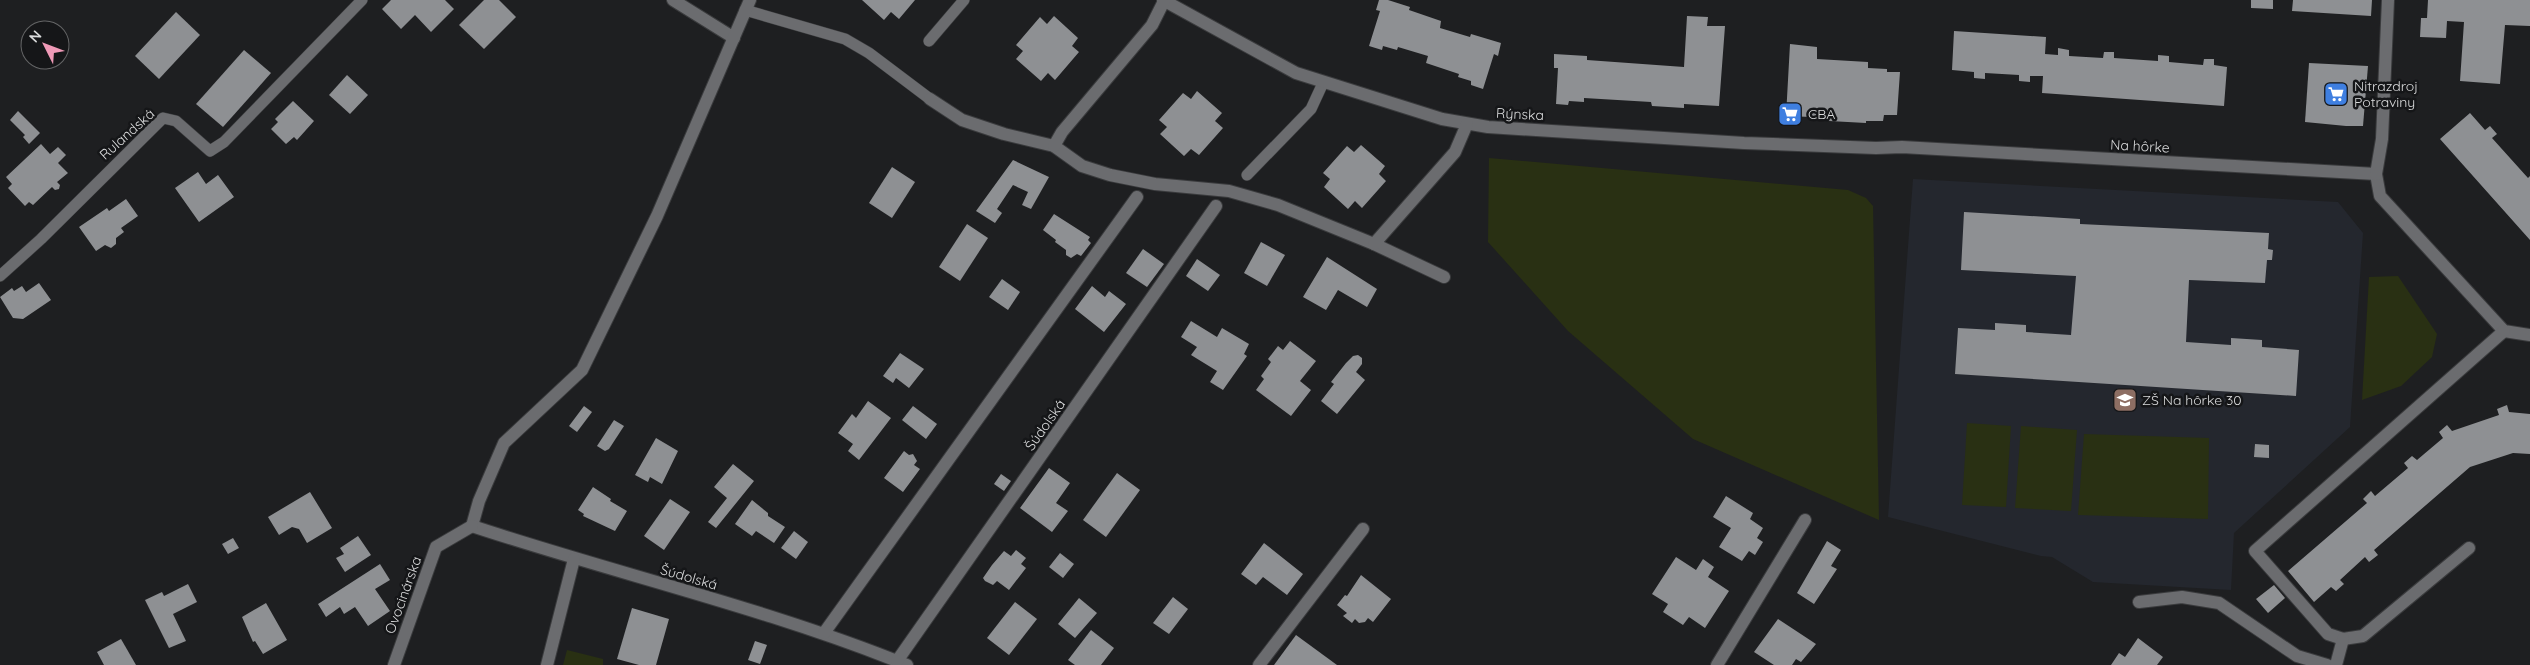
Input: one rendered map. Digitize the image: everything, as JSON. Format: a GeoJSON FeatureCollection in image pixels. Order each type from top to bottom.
{"type":"FeatureCollection","features":[{"type":"Feature","properties":{"kind":"street"},"geometry":{"type":"LineString","coordinates":[[673,0],[734,38]]}},
{"type":"Feature","properties":{"kind":"street"},"geometry":{"type":"LineString","coordinates":[[1054,146],[1062,132],[1152,25],[1163,0]]}},
{"type":"Feature","properties":{"kind":"street","name":"Rýnska"},"geometry":{"type":"LineString","coordinates":[[1163,0],[1296,73],[1442,119],[1467,124],[1488,127],[1744,143],[1876,148],[1902,147]]}},
{"type":"Feature","properties":{"kind":"street"},"geometry":{"type":"LineString","coordinates":[[2388,0],[2382,139],[2376,174],[2380,196],[2504,331],[2530,335]]}},
{"type":"Feature","properties":{"kind":"street"},"geometry":{"type":"LineString","coordinates":[[472,526],[479,501],[504,443],[582,370],[657,216],[747,5]]}},
{"type":"Feature","properties":{"kind":"street"},"geometry":{"type":"LineString","coordinates":[[930,99],[962,120],[1004,134],[1054,146],[1082,166],[1110,175],[1156,184],[1229,192],[1278,205],[1374,244],[1444,277]]}},
{"type":"Feature","properties":{"kind":"street"},"geometry":{"type":"LineString","coordinates":[[1374,244],[1455,152],[1467,124]]}},
{"type":"Feature","properties":{"kind":"street","name":"Na hôrke"},"geometry":{"type":"LineString","coordinates":[[1902,147],[2376,174]]}},
{"type":"Feature","properties":{"kind":"street"},"geometry":{"type":"LineString","coordinates":[[824,633],[1137,196]]}},
{"type":"Feature","properties":{"kind":"street","name":"Šúdolská"},"geometry":{"type":"LineString","coordinates":[[472,526],[574,559],[824,633],[902,663],[1216,206]]}},
{"type":"Feature","properties":{"kind":"street"},"geometry":{"type":"LineString","coordinates":[[2469,548],[2363,636],[2343,639],[2328,634],[2255,551],[2504,331]]}},
{"type":"Feature","properties":{"kind":"street"},"geometry":{"type":"LineString","coordinates":[[1717,665],[1806,520]]}},
{"type":"Feature","properties":{"kind":"street","name":"Ovocinárska"},"geometry":{"type":"LineString","coordinates":[[394,665],[436,547],[472,526]]}},
{"type":"Feature","properties":{"kind":"street"},"geometry":{"type":"LineString","coordinates":[[1259,665],[1363,529]]}},
{"type":"Feature","properties":{"kind":"street"},"geometry":{"type":"LineString","coordinates":[[547,665],[574,559]]}},
{"type":"Feature","properties":{"kind":"street"},"geometry":{"type":"LineString","coordinates":[[2139,602],[2182,597],[2219,603],[2297,656],[2327,665]]}},
{"type":"Feature","properties":{"kind":"street"},"geometry":{"type":"LineString","coordinates":[[2336,665],[2343,639]]}},
{"type":"Feature","properties":{"kind":"lane","name":"Rulandská"},"geometry":{"type":"LineString","coordinates":[[0,276],[41,239],[163,118],[176,121],[210,151],[224,142],[362,0]]}},
{"type":"Feature","properties":{"kind":"lane"},"geometry":{"type":"LineString","coordinates":[[929,41],[964,0]]}},
{"type":"Feature","properties":{"kind":"lane"},"geometry":{"type":"LineString","coordinates":[[747,5],[845,39],[869,53],[930,99]]}},
{"type":"Feature","properties":{"kind":"lane"},"geometry":{"type":"LineString","coordinates":[[1247,176],[1311,109],[1323,83]]}},
{"type":"Feature","properties":{"kind":"shaded area","name":"ZŠ Na hôrke 30"},"geometry":{"type":"Polygon","coordinates":[[[1913,179],[2338,202],[2363,233],[2350,427],[2234,533],[2231,590],[2093,582],[2052,557],[2041,556],[1888,517],[1913,179]]]}},
{"type":"Feature","properties":{"kind":"green space"},"geometry":{"type":"Polygon","coordinates":[[[1489,158],[1848,190],[1866,198],[1873,206],[1879,520],[1693,439],[1568,331],[1488,242],[1489,158]]]}},
{"type":"Feature","properties":{"kind":"green space"},"geometry":{"type":"Polygon","coordinates":[[[2398,276],[2437,334],[2432,357],[2401,386],[2362,400],[2369,277],[2398,276]]]}},
{"type":"Feature","properties":{"kind":"green space"},"geometry":{"type":"Polygon","coordinates":[[[1967,423],[2011,426],[2006,507],[1962,505],[1967,423]]]}},
{"type":"Feature","properties":{"kind":"green space"},"geometry":{"type":"Polygon","coordinates":[[[2021,426],[2077,430],[2071,511],[2015,508],[2021,426]]]}},
{"type":"Feature","properties":{"kind":"green space"},"geometry":{"type":"Polygon","coordinates":[[[2084,434],[2209,438],[2208,519],[2078,515],[2084,434]]]}},
{"type":"Feature","properties":{"kind":"green space"},"geometry":{"type":"Polygon","coordinates":[[[567,650],[603,659],[603,665],[563,665],[567,650]]]}},
{"type":"Feature","properties":{"kind":"building"},"geometry":{"type":"Polygon","coordinates":[[[391,0],[445,0],[454,9],[431,32],[415,15],[401,29],[382,9],[391,0]]]}},
{"type":"Feature","properties":{"kind":"building"},"geometry":{"type":"Polygon","coordinates":[[[484,0],[499,0],[516,17],[484,49],[459,25],[484,0]]]}},
{"type":"Feature","properties":{"kind":"building"},"geometry":{"type":"Polygon","coordinates":[[[862,0],[915,0],[899,19],[891,12],[884,20],[862,0]]]}},
{"type":"Feature","properties":{"kind":"building"},"geometry":{"type":"Polygon","coordinates":[[[1379,0],[1388,0],[1410,7],[1409,10],[1441,21],[1440,28],[1470,37],[1471,34],[1501,43],[1498,56],[1494,54],[1483,89],[1471,85],[1471,81],[1458,77],[1459,74],[1426,63],[1428,56],[1398,47],[1397,50],[1383,46],[1382,50],[1369,46],[1380,11],[1376,10],[1379,0]]]}},
{"type":"Feature","properties":{"kind":"building"},"geometry":{"type":"Polygon","coordinates":[[[2251,0],[2273,0],[2273,9],[2251,8],[2251,0]]]}},
{"type":"Feature","properties":{"kind":"building"},"geometry":{"type":"Polygon","coordinates":[[[2293,0],[2372,0],[2371,16],[2292,11],[2293,0]]]}},
{"type":"Feature","properties":{"kind":"building"},"geometry":{"type":"Polygon","coordinates":[[[2428,0],[2530,0],[2530,26],[2505,25],[2500,84],[2460,81],[2464,22],[2447,21],[2446,38],[2420,37],[2421,18],[2427,18],[2428,0]]]}},
{"type":"Feature","properties":{"kind":"building"},"geometry":{"type":"Polygon","coordinates":[[[176,12],[200,35],[159,79],[135,56],[176,12]]]}},
{"type":"Feature","properties":{"kind":"building"},"geometry":{"type":"Polygon","coordinates":[[[1054,16],[1078,38],[1072,46],[1079,52],[1055,80],[1048,73],[1041,81],[1016,59],[1023,51],[1016,45],[1040,17],[1047,24],[1054,16]]]}},
{"type":"Feature","properties":{"kind":"building"},"geometry":{"type":"Polygon","coordinates":[[[1687,16],[1708,17],[1707,26],[1725,26],[1719,106],[1684,104],[1684,108],[1652,106],[1651,102],[1584,98],[1584,102],[1569,101],[1568,105],[1556,104],[1558,68],[1554,68],[1554,54],[1587,56],[1587,60],[1684,67],[1687,16]]]}},
{"type":"Feature","properties":{"kind":"building"},"geometry":{"type":"Polygon","coordinates":[[[1954,31],[2046,37],[2045,54],[2058,55],[2058,48],[2069,50],[2069,56],[2103,58],[2104,52],[2114,52],[2114,58],[2158,61],[2158,55],[2169,56],[2169,62],[2203,65],[2204,59],[2214,59],[2214,65],[2227,67],[2224,106],[2042,93],[2043,76],[2030,76],[2030,82],[2019,81],[2019,75],[1985,73],[1985,79],[1974,78],[1974,72],[1952,70],[1954,31]]]}},
{"type":"Feature","properties":{"kind":"building"},"geometry":{"type":"Polygon","coordinates":[[[1790,44],[1817,47],[1817,59],[1868,62],[1868,68],[1887,69],[1887,72],[1900,72],[1897,115],[1884,115],[1883,121],[1866,121],[1866,123],[1811,120],[1811,117],[1786,116],[1790,44]]]}},
{"type":"Feature","properties":{"kind":"building"},"geometry":{"type":"Polygon","coordinates":[[[244,50],[271,73],[223,127],[196,104],[244,50]]]}},
{"type":"Feature","properties":{"kind":"building","name":"Nitrazdroj Potraviny"},"geometry":{"type":"Polygon","coordinates":[[[2309,63],[2368,66],[2363,126],[2305,122],[2309,63]]]}},
{"type":"Feature","properties":{"kind":"building"},"geometry":{"type":"Polygon","coordinates":[[[347,75],[368,95],[350,114],[329,95],[347,75]]]}},
{"type":"Feature","properties":{"kind":"building"},"geometry":{"type":"Polygon","coordinates":[[[1197,91],[1222,113],[1215,121],[1223,128],[1199,155],[1191,149],[1184,156],[1160,134],[1167,127],[1159,120],[1183,93],[1191,99],[1197,91]]]}},
{"type":"Feature","properties":{"kind":"building"},"geometry":{"type":"Polygon","coordinates":[[[293,101],[314,121],[297,140],[294,137],[286,144],[271,129],[278,122],[275,119],[293,101]]]}},
{"type":"Feature","properties":{"kind":"building"},"geometry":{"type":"Polygon","coordinates":[[[18,111],[40,133],[29,144],[23,137],[25,135],[10,120],[18,111]]]}},
{"type":"Feature","properties":{"kind":"building"},"geometry":{"type":"Polygon","coordinates":[[[2470,113],[2485,130],[2490,126],[2497,134],[2492,138],[2528,178],[2530,176],[2530,240],[2440,139],[2470,113]]]}},
{"type":"Feature","properties":{"kind":"building"},"geometry":{"type":"Polygon","coordinates":[[[41,144],[50,154],[58,147],[66,155],[58,163],[68,173],[57,182],[60,185],[59,189],[55,190],[52,187],[33,205],[29,202],[25,206],[8,188],[12,184],[6,177],[41,144]]]}},
{"type":"Feature","properties":{"kind":"building"},"geometry":{"type":"Polygon","coordinates":[[[1361,145],[1385,166],[1379,174],[1386,181],[1362,208],[1355,201],[1348,209],[1324,187],[1330,179],[1323,173],[1347,146],[1354,152],[1361,145]]]}},
{"type":"Feature","properties":{"kind":"building"},"geometry":{"type":"Polygon","coordinates":[[[1013,160],[1049,177],[1031,209],[1022,205],[1028,192],[1013,185],[997,209],[1002,213],[995,223],[976,211],[1013,160]]]}},
{"type":"Feature","properties":{"kind":"building"},"geometry":{"type":"Polygon","coordinates":[[[892,167],[915,182],[892,218],[869,203],[892,167]]]}},
{"type":"Feature","properties":{"kind":"building"},"geometry":{"type":"Polygon","coordinates":[[[198,172],[206,184],[218,175],[234,197],[199,222],[175,188],[198,172]]]}},
{"type":"Feature","properties":{"kind":"building"},"geometry":{"type":"Polygon","coordinates":[[[126,199],[138,216],[121,228],[124,232],[116,238],[116,244],[111,248],[105,245],[96,251],[79,227],[107,208],[109,211],[126,199]]]}},
{"type":"Feature","properties":{"kind":"building"},"geometry":{"type":"Polygon","coordinates":[[[1964,212],[2080,219],[2080,224],[2269,233],[2268,249],[2273,250],[2272,260],[2267,260],[2265,283],[2189,280],[2186,342],[2231,345],[2231,338],[2262,340],[2262,347],[2299,350],[2296,396],[1955,374],[1958,328],[1995,330],[1995,323],[2026,325],[2026,332],[2071,335],[2076,276],[1961,270],[1964,212]]]}},
{"type":"Feature","properties":{"kind":"building"},"geometry":{"type":"Polygon","coordinates":[[[1054,214],[1090,237],[1088,240],[1091,243],[1081,256],[1077,254],[1071,258],[1066,255],[1066,250],[1043,230],[1054,214]]]}},
{"type":"Feature","properties":{"kind":"building"},"geometry":{"type":"Polygon","coordinates":[[[967,224],[988,238],[960,281],[939,267],[967,224]]]}},
{"type":"Feature","properties":{"kind":"building"},"geometry":{"type":"Polygon","coordinates":[[[1261,242],[1285,255],[1267,286],[1244,273],[1261,242]]]}},
{"type":"Feature","properties":{"kind":"building"},"geometry":{"type":"Polygon","coordinates":[[[1143,249],[1164,264],[1147,287],[1126,273],[1143,249]]]}},
{"type":"Feature","properties":{"kind":"building"},"geometry":{"type":"Polygon","coordinates":[[[1327,257],[1377,289],[1367,307],[1338,290],[1326,310],[1303,297],[1327,257]]]}},
{"type":"Feature","properties":{"kind":"building"},"geometry":{"type":"Polygon","coordinates":[[[1197,259],[1220,275],[1208,291],[1186,276],[1197,259]]]}},
{"type":"Feature","properties":{"kind":"building"},"geometry":{"type":"Polygon","coordinates":[[[1002,279],[1020,292],[1008,310],[989,297],[1002,279]]]}},
{"type":"Feature","properties":{"kind":"building"},"geometry":{"type":"Polygon","coordinates":[[[39,283],[51,300],[23,319],[13,318],[0,297],[12,288],[14,291],[22,286],[26,292],[39,283]]]}},
{"type":"Feature","properties":{"kind":"building"},"geometry":{"type":"Polygon","coordinates":[[[1092,286],[1105,297],[1109,291],[1126,304],[1104,332],[1075,309],[1092,286]]]}},
{"type":"Feature","properties":{"kind":"building"},"geometry":{"type":"Polygon","coordinates":[[[1191,321],[1217,337],[1222,328],[1249,344],[1244,354],[1247,356],[1223,390],[1210,382],[1217,371],[1191,355],[1197,347],[1181,337],[1191,321]]]}},
{"type":"Feature","properties":{"kind":"building"},"geometry":{"type":"Polygon","coordinates":[[[1290,341],[1316,361],[1300,381],[1311,390],[1291,416],[1256,390],[1264,379],[1261,376],[1271,362],[1268,359],[1278,346],[1283,350],[1290,341]]]}},
{"type":"Feature","properties":{"kind":"building"},"geometry":{"type":"Polygon","coordinates":[[[900,353],[924,369],[909,388],[896,378],[893,383],[883,376],[900,353]]]}},
{"type":"Feature","properties":{"kind":"building"},"geometry":{"type":"Polygon","coordinates":[[[1358,355],[1362,358],[1362,364],[1356,372],[1365,380],[1337,414],[1321,401],[1334,384],[1331,382],[1346,363],[1353,356],[1358,355]]]}},
{"type":"Feature","properties":{"kind":"building"},"geometry":{"type":"Polygon","coordinates":[[[868,401],[891,418],[859,460],[848,451],[853,444],[838,433],[852,414],[856,418],[868,401]]]}},
{"type":"Feature","properties":{"kind":"building"},"geometry":{"type":"Polygon","coordinates":[[[2507,405],[2509,412],[2530,414],[2530,454],[2513,453],[2470,467],[2374,550],[2378,555],[2369,562],[2365,557],[2340,580],[2344,584],[2336,591],[2331,587],[2314,602],[2288,571],[2367,503],[2363,499],[2371,491],[2375,496],[2408,468],[2404,463],[2412,456],[2417,460],[2443,438],[2439,432],[2447,425],[2452,431],[2499,415],[2497,409],[2507,405]]]}},
{"type":"Feature","properties":{"kind":"building"},"geometry":{"type":"Polygon","coordinates":[[[584,406],[592,412],[577,432],[569,426],[584,406]]]}},
{"type":"Feature","properties":{"kind":"building"},"geometry":{"type":"Polygon","coordinates":[[[913,406],[937,424],[926,439],[902,420],[913,406]]]}},
{"type":"Feature","properties":{"kind":"building"},"geometry":{"type":"Polygon","coordinates":[[[614,420],[624,426],[609,449],[605,451],[597,446],[614,420]]]}},
{"type":"Feature","properties":{"kind":"building"},"geometry":{"type":"Polygon","coordinates":[[[656,438],[678,451],[662,484],[650,477],[648,482],[635,475],[656,438]]]}},
{"type":"Feature","properties":{"kind":"building"},"geometry":{"type":"Polygon","coordinates":[[[2255,444],[2269,445],[2269,458],[2254,457],[2255,444]]]}},
{"type":"Feature","properties":{"kind":"building"},"geometry":{"type":"Polygon","coordinates":[[[904,451],[909,455],[913,454],[917,461],[914,465],[920,469],[903,492],[884,478],[904,451]]]}},
{"type":"Feature","properties":{"kind":"building"},"geometry":{"type":"Polygon","coordinates":[[[733,464],[754,481],[716,528],[708,522],[727,498],[714,487],[733,464]]]}},
{"type":"Feature","properties":{"kind":"building"},"geometry":{"type":"Polygon","coordinates":[[[1049,468],[1070,483],[1056,503],[1068,511],[1052,532],[1020,508],[1049,468]]]}},
{"type":"Feature","properties":{"kind":"building"},"geometry":{"type":"Polygon","coordinates":[[[1117,473],[1140,490],[1106,537],[1083,520],[1117,473]]]}},
{"type":"Feature","properties":{"kind":"building"},"geometry":{"type":"Polygon","coordinates":[[[1001,474],[1011,481],[1004,491],[994,484],[1001,474]]]}},
{"type":"Feature","properties":{"kind":"building"},"geometry":{"type":"Polygon","coordinates":[[[593,487],[611,499],[610,501],[627,511],[615,531],[583,516],[584,514],[578,510],[593,487]]]}},
{"type":"Feature","properties":{"kind":"building"},"geometry":{"type":"Polygon","coordinates":[[[310,492],[332,528],[307,543],[299,529],[292,527],[279,535],[268,517],[310,492]]]}},
{"type":"Feature","properties":{"kind":"building"},"geometry":{"type":"Polygon","coordinates":[[[1726,496],[1753,513],[1750,519],[1763,528],[1757,538],[1763,542],[1755,555],[1749,551],[1742,561],[1719,547],[1731,528],[1713,517],[1726,496]]]}},
{"type":"Feature","properties":{"kind":"building"},"geometry":{"type":"Polygon","coordinates":[[[670,499],[690,512],[664,550],[644,536],[670,499]]]}},
{"type":"Feature","properties":{"kind":"building"},"geometry":{"type":"Polygon","coordinates":[[[752,500],[768,513],[768,516],[785,527],[774,543],[756,531],[752,536],[735,524],[752,500]]]}},
{"type":"Feature","properties":{"kind":"building"},"geometry":{"type":"Polygon","coordinates":[[[794,531],[808,542],[796,559],[781,548],[794,531]]]}},
{"type":"Feature","properties":{"kind":"building"},"geometry":{"type":"Polygon","coordinates":[[[358,536],[371,555],[345,572],[336,558],[344,554],[340,548],[358,536]]]}},
{"type":"Feature","properties":{"kind":"building"},"geometry":{"type":"Polygon","coordinates":[[[233,538],[239,548],[228,554],[222,544],[233,538]]]}},
{"type":"Feature","properties":{"kind":"building"},"geometry":{"type":"Polygon","coordinates":[[[1827,541],[1841,550],[1831,566],[1837,569],[1814,604],[1797,593],[1827,541]]]}},
{"type":"Feature","properties":{"kind":"building"},"geometry":{"type":"Polygon","coordinates":[[[1264,543],[1303,574],[1287,595],[1263,577],[1256,585],[1241,574],[1264,543]]]}},
{"type":"Feature","properties":{"kind":"building"},"geometry":{"type":"Polygon","coordinates":[[[1016,550],[1026,558],[1021,564],[1026,568],[1009,590],[997,581],[993,585],[985,581],[983,578],[1004,551],[1011,556],[1016,550]]]}},
{"type":"Feature","properties":{"kind":"building"},"geometry":{"type":"Polygon","coordinates":[[[1060,553],[1074,564],[1063,578],[1049,567],[1060,553]]]}},
{"type":"Feature","properties":{"kind":"building"},"geometry":{"type":"Polygon","coordinates":[[[1676,557],[1696,570],[1703,559],[1714,567],[1708,577],[1729,591],[1705,628],[1689,617],[1683,625],[1663,612],[1668,604],[1652,594],[1676,557]]]}},
{"type":"Feature","properties":{"kind":"building"},"geometry":{"type":"Polygon","coordinates":[[[380,564],[390,580],[375,589],[390,611],[368,626],[355,607],[344,614],[340,607],[326,617],[318,604],[380,564]]]}},
{"type":"Feature","properties":{"kind":"building"},"geometry":{"type":"Polygon","coordinates":[[[1361,575],[1391,599],[1373,622],[1368,618],[1365,622],[1359,623],[1355,619],[1352,623],[1343,616],[1347,613],[1337,605],[1345,595],[1347,596],[1361,575]]]}},
{"type":"Feature","properties":{"kind":"building"},"geometry":{"type":"Polygon","coordinates":[[[188,584],[197,602],[173,614],[186,641],[169,648],[145,600],[162,592],[164,596],[188,584]]]}},
{"type":"Feature","properties":{"kind":"building"},"geometry":{"type":"Polygon","coordinates":[[[2274,585],[2285,598],[2268,613],[2256,599],[2274,585]]]}},
{"type":"Feature","properties":{"kind":"building"},"geometry":{"type":"Polygon","coordinates":[[[1173,597],[1188,609],[1169,634],[1153,623],[1173,597]]]}},
{"type":"Feature","properties":{"kind":"building"},"geometry":{"type":"Polygon","coordinates":[[[1079,598],[1097,613],[1075,638],[1058,624],[1079,598]]]}},
{"type":"Feature","properties":{"kind":"building"},"geometry":{"type":"Polygon","coordinates":[[[1015,602],[1037,619],[1009,655],[987,638],[1015,602]]]}},
{"type":"Feature","properties":{"kind":"building"},"geometry":{"type":"Polygon","coordinates":[[[266,603],[287,640],[263,654],[255,641],[253,642],[242,617],[266,603]]]}},
{"type":"Feature","properties":{"kind":"building"},"geometry":{"type":"Polygon","coordinates":[[[632,608],[669,619],[656,665],[639,665],[617,659],[632,608]]]}},
{"type":"Feature","properties":{"kind":"building"},"geometry":{"type":"Polygon","coordinates":[[[1778,619],[1816,644],[1801,662],[1796,659],[1792,665],[1774,665],[1754,652],[1778,619]]]}},
{"type":"Feature","properties":{"kind":"building"},"geometry":{"type":"Polygon","coordinates":[[[1091,630],[1114,648],[1101,665],[1075,665],[1068,660],[1091,630]]]}},
{"type":"Feature","properties":{"kind":"building"},"geometry":{"type":"Polygon","coordinates":[[[1296,635],[1337,665],[1274,665],[1296,635]]]}},
{"type":"Feature","properties":{"kind":"building"},"geometry":{"type":"Polygon","coordinates":[[[2138,638],[2163,657],[2157,665],[2111,665],[2119,653],[2125,657],[2138,638]]]}},
{"type":"Feature","properties":{"kind":"building"},"geometry":{"type":"Polygon","coordinates":[[[121,639],[136,665],[104,665],[97,652],[121,639]]]}},
{"type":"Feature","properties":{"kind":"building"},"geometry":{"type":"Polygon","coordinates":[[[755,641],[767,645],[760,664],[748,660],[755,641]]]}},
{"type":"Feature","properties":{"kind":"place","name":"Nitrazdroj Potraviny"},"geometry":{"type":"Point","coordinates":[2336,94]}},
{"type":"Feature","properties":{"kind":"place","name":"CBA"},"geometry":{"type":"Point","coordinates":[1790,114]}},
{"type":"Feature","properties":{"kind":"place","name":"ZŠ Na hôrke 30"},"geometry":{"type":"Point","coordinates":[2125,400]}}]}
